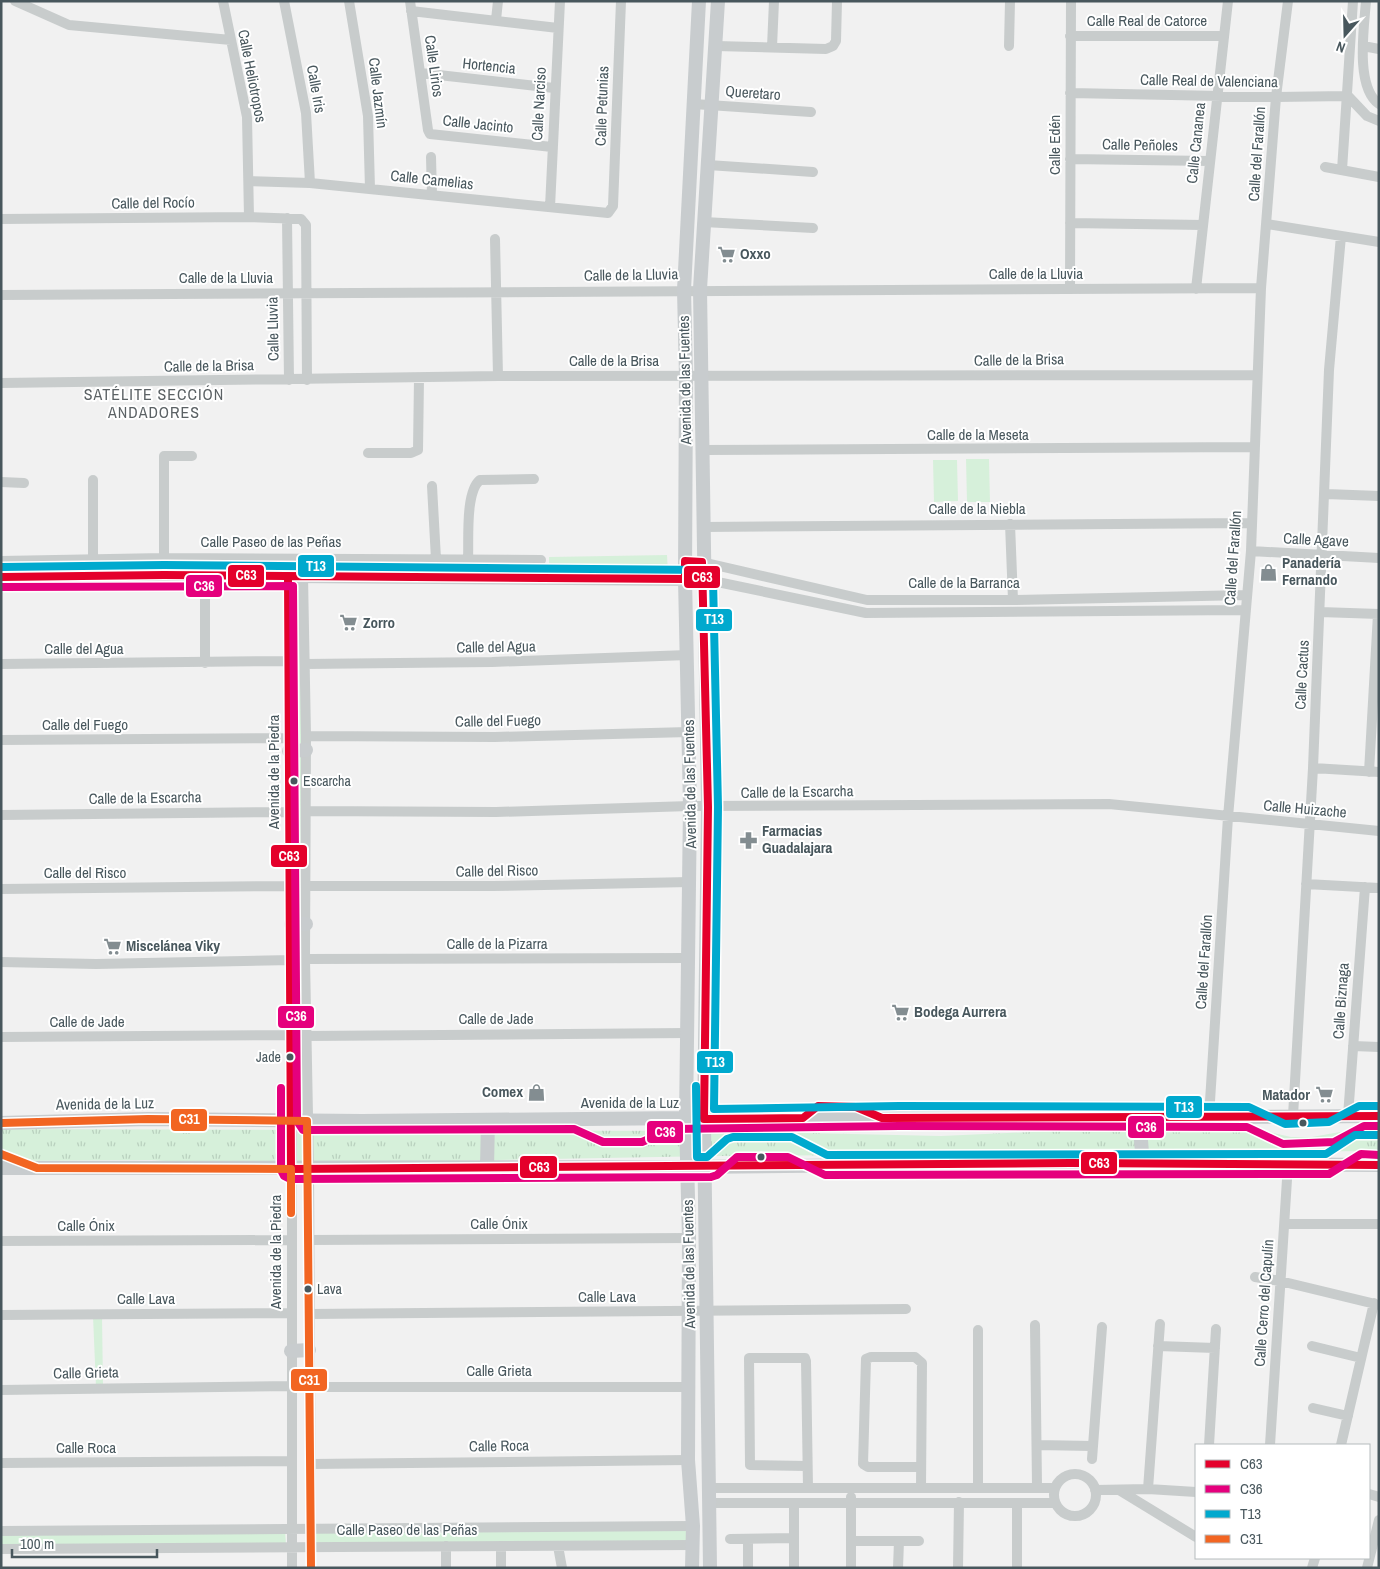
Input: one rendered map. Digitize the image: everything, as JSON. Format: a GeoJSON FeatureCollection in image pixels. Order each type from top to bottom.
{"type":"FeatureCollection","features":[{"type":"Feature","properties":{"kind":"main road","name":"Avenida de las Fuentes"},"geometry":{"type":"LineString","coordinates":[[692,1568],[693,1545],[688,1460],[689,1238],[686,1119],[690,806],[685,579],[686,376],[684,290],[699,1]]}},
{"type":"Feature","properties":{"kind":"main road","name":"Avenida de las Fuentes"},"geometry":{"type":"LineString","coordinates":[[710,1568],[704,1119],[708,807],[702,562],[703,450],[700,289],[718,1]]}},
{"type":"Feature","properties":{"kind":"main road","name":"Calle de la Barranca"},"geometry":{"type":"LineString","coordinates":[[685,561],[702,562]]}},
{"type":"Feature","properties":{"kind":"main road"},"geometry":{"type":"LineString","coordinates":[[1,577],[205,575],[685,579]]}},
{"type":"Feature","properties":{"kind":"main road","name":"Calle de la Barranca"},"geometry":{"type":"LineString","coordinates":[[685,579],[703,579]]}},
{"type":"Feature","properties":{"kind":"main road"},"geometry":{"type":"LineString","coordinates":[[289,745],[306,750]]}},
{"type":"Feature","properties":{"kind":"main road"},"geometry":{"type":"LineString","coordinates":[[290,924],[306,924]]}},
{"type":"Feature","properties":{"kind":"main road"},"geometry":{"type":"LineString","coordinates":[[687,1056],[691,1075],[704,1078]]}},
{"type":"Feature","properties":{"kind":"main road","name":"Avenida de la Luz"},"geometry":{"type":"LineString","coordinates":[[1,1123],[148,1119],[307,1121],[899,1116],[1379,1116]]}},
{"type":"Feature","properties":{"kind":"main road"},"geometry":{"type":"LineString","coordinates":[[1140,1117],[1143,1164]]}},
{"type":"Feature","properties":{"kind":"main road"},"geometry":{"type":"LineString","coordinates":[[487,1168],[488,1120]]}},
{"type":"Feature","properties":{"kind":"main road"},"geometry":{"type":"LineString","coordinates":[[1,1168],[291,1169],[1379,1164]]}},
{"type":"Feature","properties":{"kind":"main road"},"geometry":{"type":"LineString","coordinates":[[292,1351],[309,1350]]}},
{"type":"Feature","properties":{"kind":"street"},"geometry":{"type":"LineString","coordinates":[[15,1],[69,25],[231,40]]}},
{"type":"Feature","properties":{"kind":"street","name":"Calle Heliotropos"},"geometry":{"type":"LineString","coordinates":[[223,1],[247,117],[249,217]]}},
{"type":"Feature","properties":{"kind":"street","name":"Calle Iris"},"geometry":{"type":"LineString","coordinates":[[284,1],[306,113],[310,183]]}},
{"type":"Feature","properties":{"kind":"street","name":"Calle Jazmín"},"geometry":{"type":"LineString","coordinates":[[349,1],[368,116],[370,189]]}},
{"type":"Feature","properties":{"kind":"street"},"geometry":{"type":"LineString","coordinates":[[496,20],[498,1]]}},
{"type":"Feature","properties":{"kind":"street","name":"Calle Narciso"},"geometry":{"type":"LineString","coordinates":[[550,207],[554,88],[560,1]]}},
{"type":"Feature","properties":{"kind":"street","name":"Calle Petunias"},"geometry":{"type":"LineString","coordinates":[[612,211],[621,1]]}},
{"type":"Feature","properties":{"kind":"street"},"geometry":{"type":"LineString","coordinates":[[772,47],[774,1]]}},
{"type":"Feature","properties":{"kind":"street"},"geometry":{"type":"LineString","coordinates":[[716,46],[826,49],[833,46],[836,41],[837,1]]}},
{"type":"Feature","properties":{"kind":"street"},"geometry":{"type":"LineString","coordinates":[[1009,46],[1010,1]]}},
{"type":"Feature","properties":{"kind":"street","name":"Calle Edén"},"geometry":{"type":"LineString","coordinates":[[1070,1],[1070,289]]}},
{"type":"Feature","properties":{"kind":"street","name":"Calle Cananea"},"geometry":{"type":"LineString","coordinates":[[1196,289],[1228,1]]}},
{"type":"Feature","properties":{"kind":"street","name":"Calle del Farallón"},"geometry":{"type":"LineString","coordinates":[[1209,1117],[1228,817],[1244,610],[1251,551],[1262,288],[1276,97],[1288,1]]}},
{"type":"Feature","properties":{"kind":"street"},"geometry":{"type":"LineString","coordinates":[[1342,170],[1353,1]]}},
{"type":"Feature","properties":{"kind":"street"},"geometry":{"type":"LineString","coordinates":[[1366,1],[1363,46],[1364,79],[1370,96],[1379,104]]}},
{"type":"Feature","properties":{"kind":"street"},"geometry":{"type":"LineString","coordinates":[[411,6],[558,28]]}},
{"type":"Feature","properties":{"kind":"street","name":"Calle Lirios"},"geometry":{"type":"LineString","coordinates":[[411,6],[430,134]]}},
{"type":"Feature","properties":{"kind":"street","name":"Calle Real de Catorce"},"geometry":{"type":"LineString","coordinates":[[1070,36],[1224,36]]}},
{"type":"Feature","properties":{"kind":"street"},"geometry":{"type":"LineString","coordinates":[[1363,46],[1379,49]]}},
{"type":"Feature","properties":{"kind":"street","name":"Hortencia"},"geometry":{"type":"LineString","coordinates":[[421,73],[554,88]]}},
{"type":"Feature","properties":{"kind":"street","name":"Calle Real de Valenciana"},"geometry":{"type":"LineString","coordinates":[[1070,93],[1276,97],[1348,96]]}},
{"type":"Feature","properties":{"kind":"street"},"geometry":{"type":"LineString","coordinates":[[1348,96],[1367,116],[1379,121]]}},
{"type":"Feature","properties":{"kind":"street","name":"Queretaro"},"geometry":{"type":"LineString","coordinates":[[694,104],[811,112]]}},
{"type":"Feature","properties":{"kind":"street","name":"Calle Jacinto"},"geometry":{"type":"LineString","coordinates":[[430,134],[552,147]]}},
{"type":"Feature","properties":{"kind":"street"},"geometry":{"type":"LineString","coordinates":[[431,157],[432,195]]}},
{"type":"Feature","properties":{"kind":"street","name":"Calle Peñoles"},"geometry":{"type":"LineString","coordinates":[[1070,159],[1209,161]]}},
{"type":"Feature","properties":{"kind":"street"},"geometry":{"type":"LineString","coordinates":[[708,165],[813,172]]}},
{"type":"Feature","properties":{"kind":"street"},"geometry":{"type":"LineString","coordinates":[[1325,167],[1379,178]]}},
{"type":"Feature","properties":{"kind":"street","name":"Calle Camelias"},"geometry":{"type":"LineString","coordinates":[[249,181],[310,183],[605,213],[612,211]]}},
{"type":"Feature","properties":{"kind":"street","name":"Calle del Rocío"},"geometry":{"type":"LineString","coordinates":[[1,220],[249,217],[287,218],[304,221],[306,293]]}},
{"type":"Feature","properties":{"kind":"street","name":"Calle Lluvia"},"geometry":{"type":"LineString","coordinates":[[287,218],[289,380]]}},
{"type":"Feature","properties":{"kind":"street"},"geometry":{"type":"LineString","coordinates":[[704,222],[813,228]]}},
{"type":"Feature","properties":{"kind":"street"},"geometry":{"type":"LineString","coordinates":[[1070,223],[1203,224]]}},
{"type":"Feature","properties":{"kind":"street"},"geometry":{"type":"LineString","coordinates":[[1267,224],[1379,242]]}},
{"type":"Feature","properties":{"kind":"street","name":"Calle Cactus"},"geometry":{"type":"LineString","coordinates":[[1293,1116],[1313,768],[1321,556],[1326,494],[1329,370],[1340,236]]}},
{"type":"Feature","properties":{"kind":"street"},"geometry":{"type":"LineString","coordinates":[[495,239],[498,376]]}},
{"type":"Feature","properties":{"kind":"street","name":"Calle de la Lluvia"},"geometry":{"type":"LineString","coordinates":[[1,295],[700,289],[1262,288]]}},
{"type":"Feature","properties":{"kind":"street"},"geometry":{"type":"LineString","coordinates":[[306,293],[307,380]]}},
{"type":"Feature","properties":{"kind":"street","name":"Calle de la Brisa"},"geometry":{"type":"LineString","coordinates":[[1,383],[498,376],[1257,375]]}},
{"type":"Feature","properties":{"kind":"street"},"geometry":{"type":"LineString","coordinates":[[368,453],[411,453],[418,450],[419,378]]}},
{"type":"Feature","properties":{"kind":"street","name":"Calle de la Meseta"},"geometry":{"type":"LineString","coordinates":[[703,450],[1254,447]]}},
{"type":"Feature","properties":{"kind":"street"},"geometry":{"type":"LineString","coordinates":[[164,558],[164,456],[192,456]]}},
{"type":"Feature","properties":{"kind":"street"},"geometry":{"type":"LineString","coordinates":[[468,560],[471,495],[474,485],[480,480],[534,479]]}},
{"type":"Feature","properties":{"kind":"street"},"geometry":{"type":"LineString","coordinates":[[93,480],[93,559]]}},
{"type":"Feature","properties":{"kind":"street"},"geometry":{"type":"LineString","coordinates":[[1,482],[24,483]]}},
{"type":"Feature","properties":{"kind":"street"},"geometry":{"type":"LineString","coordinates":[[432,486],[436,559]]}},
{"type":"Feature","properties":{"kind":"street"},"geometry":{"type":"LineString","coordinates":[[1326,494],[1379,496]]}},
{"type":"Feature","properties":{"kind":"street","name":"Calle de la Niebla"},"geometry":{"type":"LineString","coordinates":[[702,527],[1252,523]]}},
{"type":"Feature","properties":{"kind":"street"},"geometry":{"type":"LineString","coordinates":[[1010,524],[1013,600]]}},
{"type":"Feature","properties":{"kind":"street","name":"Calle Agave"},"geometry":{"type":"LineString","coordinates":[[1251,551],[1379,558]]}},
{"type":"Feature","properties":{"kind":"street","name":"Calle Paseo de las Peñas"},"geometry":{"type":"LineString","coordinates":[[1,561],[164,558],[541,560]]}},
{"type":"Feature","properties":{"kind":"street","name":"Calle de la Barranca"},"geometry":{"type":"LineString","coordinates":[[702,562],[867,600],[1013,600],[1247,595]]}},
{"type":"Feature","properties":{"kind":"street"},"geometry":{"type":"LineString","coordinates":[[205,575],[205,663]]}},
{"type":"Feature","properties":{"kind":"street","name":"Avenida de la Piedra"},"geometry":{"type":"LineString","coordinates":[[288,576],[289,886],[292,960],[292,1568]]}},
{"type":"Feature","properties":{"kind":"street"},"geometry":{"type":"LineString","coordinates":[[303,576],[306,736],[305,958],[309,1168],[311,1568]]}},
{"type":"Feature","properties":{"kind":"street","name":"Calle de la Barranca"},"geometry":{"type":"LineString","coordinates":[[703,579],[866,614],[1244,610]]}},
{"type":"Feature","properties":{"kind":"street"},"geometry":{"type":"LineString","coordinates":[[1313,768],[1374,772],[1378,614],[1320,612]]}},
{"type":"Feature","properties":{"kind":"street","name":"Calle del Agua"},"geometry":{"type":"LineString","coordinates":[[305,664],[492,662],[688,655]]}},
{"type":"Feature","properties":{"kind":"street","name":"Calle del Agua"},"geometry":{"type":"LineString","coordinates":[[1,664],[288,662]]}},
{"type":"Feature","properties":{"kind":"street","name":"Calle del Fuego"},"geometry":{"type":"LineString","coordinates":[[306,736],[495,737],[689,732]]}},
{"type":"Feature","properties":{"kind":"street","name":"Calle del Fuego"},"geometry":{"type":"LineString","coordinates":[[1,740],[289,745]]}},
{"type":"Feature","properties":{"kind":"street","name":"Calle de la Escarcha"},"geometry":{"type":"LineString","coordinates":[[306,811],[496,812],[690,806],[1109,804],[1228,817]]}},
{"type":"Feature","properties":{"kind":"street","name":"Calle de la Escarcha"},"geometry":{"type":"LineString","coordinates":[[1,815],[289,812]]}},
{"type":"Feature","properties":{"kind":"street","name":"Calle Huizache"},"geometry":{"type":"LineString","coordinates":[[1228,817],[1379,831]]}},
{"type":"Feature","properties":{"kind":"street","name":"Calle del Risco"},"geometry":{"type":"LineString","coordinates":[[306,886],[494,886],[690,882]]}},
{"type":"Feature","properties":{"kind":"street"},"geometry":{"type":"LineString","coordinates":[[1306,884],[1379,888]]}},
{"type":"Feature","properties":{"kind":"street","name":"Calle del Risco"},"geometry":{"type":"LineString","coordinates":[[1,889],[289,886]]}},
{"type":"Feature","properties":{"kind":"street","name":"Calle Biznaga"},"geometry":{"type":"LineString","coordinates":[[1348,1116],[1365,887]]}},
{"type":"Feature","properties":{"kind":"street","name":"Calle de la Pizarra"},"geometry":{"type":"LineString","coordinates":[[305,958],[688,958]]}},
{"type":"Feature","properties":{"kind":"street"},"geometry":{"type":"LineString","coordinates":[[1,962],[96,964],[292,960]]}},
{"type":"Feature","properties":{"kind":"street","name":"Calle de Jade"},"geometry":{"type":"LineString","coordinates":[[306,1036],[688,1033]]}},
{"type":"Feature","properties":{"kind":"street","name":"Calle de Jade"},"geometry":{"type":"LineString","coordinates":[[1,1038],[292,1035]]}},
{"type":"Feature","properties":{"kind":"street"},"geometry":{"type":"LineString","coordinates":[[1353,1046],[1379,1047]]}},
{"type":"Feature","properties":{"kind":"street","name":"Calle Cerro del Capulín"},"geometry":{"type":"LineString","coordinates":[[1270,1444],[1288,1164]]}},
{"type":"Feature","properties":{"kind":"street"},"geometry":{"type":"LineString","coordinates":[[1284,1224],[1379,1224]]}},
{"type":"Feature","properties":{"kind":"street","name":"Calle Ónix"},"geometry":{"type":"LineString","coordinates":[[309,1240],[689,1238]]}},
{"type":"Feature","properties":{"kind":"street","name":"Calle Ónix"},"geometry":{"type":"LineString","coordinates":[[1,1241],[291,1240]]}},
{"type":"Feature","properties":{"kind":"street"},"geometry":{"type":"LineString","coordinates":[[1255,1278],[1280,1281],[1376,1304],[1361,1358],[1341,1444]]}},
{"type":"Feature","properties":{"kind":"street","name":"Calle Lava"},"geometry":{"type":"LineString","coordinates":[[309,1314],[706,1312],[906,1308]]}},
{"type":"Feature","properties":{"kind":"street","name":"Calle Lava"},"geometry":{"type":"LineString","coordinates":[[1,1315],[292,1313]]}},
{"type":"Feature","properties":{"kind":"street"},"geometry":{"type":"LineString","coordinates":[[1148,1489],[1160,1324]]}},
{"type":"Feature","properties":{"kind":"street"},"geometry":{"type":"LineString","coordinates":[[1035,1325],[1037,1486]]}},
{"type":"Feature","properties":{"kind":"street"},"geometry":{"type":"LineString","coordinates":[[1092,1459],[1102,1327]]}},
{"type":"Feature","properties":{"kind":"street"},"geometry":{"type":"LineString","coordinates":[[1209,1444],[1216,1329]]}},
{"type":"Feature","properties":{"kind":"street"},"geometry":{"type":"LineString","coordinates":[[978,1330],[978,1487]]}},
{"type":"Feature","properties":{"kind":"street"},"geometry":{"type":"LineString","coordinates":[[1158,1346],[1215,1348]]}},
{"type":"Feature","properties":{"kind":"street"},"geometry":{"type":"LineString","coordinates":[[1312,1346],[1361,1358]]}},
{"type":"Feature","properties":{"kind":"street"},"geometry":{"type":"LineString","coordinates":[[920,1467],[868,1468],[863,1464],[866,1359],[871,1357],[915,1358],[922,1363],[921,1487]]}},
{"type":"Feature","properties":{"kind":"street"},"geometry":{"type":"LineString","coordinates":[[807,1466],[750,1465],[750,1358],[805,1358],[808,1488]]}},
{"type":"Feature","properties":{"kind":"street","name":"Calle Grieta"},"geometry":{"type":"LineString","coordinates":[[1,1390],[292,1386]]}},
{"type":"Feature","properties":{"kind":"street","name":"Calle Grieta"},"geometry":{"type":"LineString","coordinates":[[310,1387],[689,1387]]}},
{"type":"Feature","properties":{"kind":"street"},"geometry":{"type":"LineString","coordinates":[[1313,1408],[1348,1416]]}},
{"type":"Feature","properties":{"kind":"street"},"geometry":{"type":"LineString","coordinates":[[1037,1445],[1092,1446]]}},
{"type":"Feature","properties":{"kind":"street","name":"Calle Roca"},"geometry":{"type":"LineString","coordinates":[[310,1464],[688,1460]]}},
{"type":"Feature","properties":{"kind":"street","name":"Calle Roca"},"geometry":{"type":"LineString","coordinates":[[1,1463],[292,1461]]}},
{"type":"Feature","properties":{"kind":"street"},"geometry":{"type":"LineString","coordinates":[[1074,1474],[1090,1480],[1095,1490],[1094,1504],[1089,1511],[1081,1515],[1065,1514],[1055,1503],[1055,1488],[1066,1476],[1074,1474]]}},
{"type":"Feature","properties":{"kind":"street"},"geometry":{"type":"LineString","coordinates":[[710,1488],[851,1489],[1037,1486],[1055,1488]]}},
{"type":"Feature","properties":{"kind":"street"},"geometry":{"type":"LineString","coordinates":[[851,1489],[851,1568]]}},
{"type":"Feature","properties":{"kind":"street"},"geometry":{"type":"LineString","coordinates":[[1118,1489],[1195,1536]]}},
{"type":"Feature","properties":{"kind":"street"},"geometry":{"type":"LineString","coordinates":[[1095,1490],[1148,1489],[1195,1492]]}},
{"type":"Feature","properties":{"kind":"street"},"geometry":{"type":"LineString","coordinates":[[958,1568],[959,1502]]}},
{"type":"Feature","properties":{"kind":"street"},"geometry":{"type":"LineString","coordinates":[[710,1503],[1055,1503]]}},
{"type":"Feature","properties":{"kind":"street"},"geometry":{"type":"LineString","coordinates":[[794,1503],[794,1568]]}},
{"type":"Feature","properties":{"kind":"street"},"geometry":{"type":"LineString","coordinates":[[1017,1503],[1017,1568]]}},
{"type":"Feature","properties":{"kind":"street"},"geometry":{"type":"LineString","coordinates":[[1370,1556],[1379,1520]]}},
{"type":"Feature","properties":{"kind":"street","name":"Calle Paseo de las Peñas"},"geometry":{"type":"LineString","coordinates":[[1,1530],[292,1530],[692,1526]]}},
{"type":"Feature","properties":{"kind":"street"},"geometry":{"type":"LineString","coordinates":[[730,1539],[794,1538]]}},
{"type":"Feature","properties":{"kind":"street"},"geometry":{"type":"LineString","coordinates":[[748,1539],[748,1568]]}},
{"type":"Feature","properties":{"kind":"street"},"geometry":{"type":"LineString","coordinates":[[852,1541],[919,1541]]}},
{"type":"Feature","properties":{"kind":"street"},"geometry":{"type":"LineString","coordinates":[[898,1568],[899,1541]]}},
{"type":"Feature","properties":{"kind":"street","name":"Calle Paseo de las Peñas"},"geometry":{"type":"LineString","coordinates":[[1,1549],[693,1545]]}},
{"type":"Feature","properties":{"kind":"street"},"geometry":{"type":"LineString","coordinates":[[446,1546],[446,1568]]}},
{"type":"Feature","properties":{"kind":"street"},"geometry":{"type":"LineString","coordinates":[[501,1546],[501,1568]]}},
{"type":"Feature","properties":{"kind":"street"},"geometry":{"type":"LineString","coordinates":[[558,1546],[562,1568]]}},
{"type":"Feature","properties":{"kind":"green space"},"geometry":{"type":"Polygon","coordinates":[[[966,459],[989,459],[990,502],[967,502],[966,459]]]}},
{"type":"Feature","properties":{"kind":"green space"},"geometry":{"type":"Polygon","coordinates":[[[933,460],[957,460],[958,501],[934,502],[933,460]]]}},
{"type":"Feature","properties":{"kind":"green space"},"geometry":{"type":"Polygon","coordinates":[[[667,555],[668,574],[626,574],[625,569],[549,570],[549,557],[667,555]]]}},
{"type":"Feature","properties":{"kind":"green space"},"geometry":{"type":"Polygon","coordinates":[[[301,590],[304,743],[296,743],[296,591],[301,590]]]}},
{"type":"Feature","properties":{"kind":"green space"},"geometry":{"type":"Polygon","coordinates":[[[295,757],[303,757],[303,916],[296,916],[295,757]]]}},
{"type":"Feature","properties":{"kind":"green space"},"geometry":{"type":"Polygon","coordinates":[[[293,925],[305,925],[306,1114],[293,1115],[293,925]]]}},
{"type":"Feature","properties":{"kind":"green space"},"geometry":{"type":"Polygon","coordinates":[[[1379,1125],[1379,1151],[714,1156],[391,1162],[1,1161],[1,1129],[717,1131],[941,1136],[1145,1127],[1252,1128],[1291,1137],[1312,1137],[1379,1125]]]}},
{"type":"Feature","properties":{"kind":"green space"},"geometry":{"type":"Polygon","coordinates":[[[93,1316],[102,1316],[103,1386],[96,1387],[93,1316]]]}},
{"type":"Feature","properties":{"kind":"green space"},"geometry":{"type":"Polygon","coordinates":[[[688,1529],[687,1542],[312,1546],[312,1530],[688,1529]]]}},
{"type":"Feature","properties":{"kind":"green space"},"geometry":{"type":"Polygon","coordinates":[[[285,1531],[286,1544],[1,1547],[1,1534],[285,1531]]]}},
{"type":"Feature","properties":{"kind":"transit line","name":"C63"},"geometry":{"type":"LineString","coordinates":[[1,577],[164,575],[685,579],[685,561],[702,562],[708,807],[704,1119],[803,1118],[818,1106],[856,1107],[882,1118],[1379,1116]]}},
{"type":"Feature","properties":{"kind":"transit line","name":"T13"},"geometry":{"type":"LineString","coordinates":[[1,567],[164,565],[707,570],[713,579],[718,807],[714,1109],[899,1106],[1249,1107],[1285,1124],[1329,1122],[1359,1106],[1379,1106]]}},
{"type":"Feature","properties":{"kind":"transit line","name":"C63"},"geometry":{"type":"LineString","coordinates":[[288,576],[291,1169],[1070,1163],[1379,1165]]}},
{"type":"Feature","properties":{"kind":"transit line","name":"C36"},"geometry":{"type":"LineString","coordinates":[[1,587],[293,586],[297,1121],[303,1130],[574,1129],[603,1142],[642,1142],[672,1129],[899,1126],[1247,1127],[1283,1144],[1334,1142],[1364,1126],[1379,1126]]}},
{"type":"Feature","properties":{"kind":"transit line","name":"T13"},"geometry":{"type":"LineString","coordinates":[[696,1086],[697,1157],[707,1157],[727,1139],[733,1137],[792,1137],[827,1155],[1326,1154],[1355,1135],[1379,1135]]}},
{"type":"Feature","properties":{"kind":"transit line","name":"C36"},"geometry":{"type":"LineString","coordinates":[[281,1088],[281,1170],[284,1176],[290,1179],[711,1177],[717,1175],[737,1157],[788,1157],[825,1175],[1329,1174],[1361,1154],[1379,1155]]}},
{"type":"Feature","properties":{"kind":"transit line","name":"C31"},"geometry":{"type":"LineString","coordinates":[[1,1123],[148,1119],[307,1121],[311,1568]]}},
{"type":"Feature","properties":{"kind":"transit line","name":"C31"},"geometry":{"type":"LineString","coordinates":[[1,1154],[37,1168],[291,1169],[291,1213]]}},
{"type":"Feature","properties":{"kind":"place","name":"Oxxo"},"geometry":{"type":"Point","coordinates":[726,254]}},
{"type":"Feature","properties":{"kind":"place","name":"Panadería Fernando"},"geometry":{"type":"Point","coordinates":[1268,572]}},
{"type":"Feature","properties":{"kind":"place","name":"Zorro"},"geometry":{"type":"Point","coordinates":[349,623]}},
{"type":"Feature","properties":{"kind":"place","name":"Escarcha"},"geometry":{"type":"Point","coordinates":[294,781]}},
{"type":"Feature","properties":{"kind":"place","name":"Farmacias Guadalajara"},"geometry":{"type":"Point","coordinates":[748,840]}},
{"type":"Feature","properties":{"kind":"place","name":"Miscelánea Viky"},"geometry":{"type":"Point","coordinates":[112,946]}},
{"type":"Feature","properties":{"kind":"place","name":"Bodega Aurrera"},"geometry":{"type":"Point","coordinates":[900,1012]}},
{"type":"Feature","properties":{"kind":"place","name":"Jade"},"geometry":{"type":"Point","coordinates":[290,1057]}},
{"type":"Feature","properties":{"kind":"place","name":"Comex"},"geometry":{"type":"Point","coordinates":[537,1092]}},
{"type":"Feature","properties":{"kind":"place","name":"Matador"},"geometry":{"type":"Point","coordinates":[1324,1095]}},
{"type":"Feature","properties":{"kind":"place","name":"Lava"},"geometry":{"type":"Point","coordinates":[308,1289]}},
{"type":"Feature","properties":{"kind":"district","name":"SATÉLITE SECCIÓN ANDADORES"},"geometry":{"type":"Point","coordinates":[154,403]}}]}
